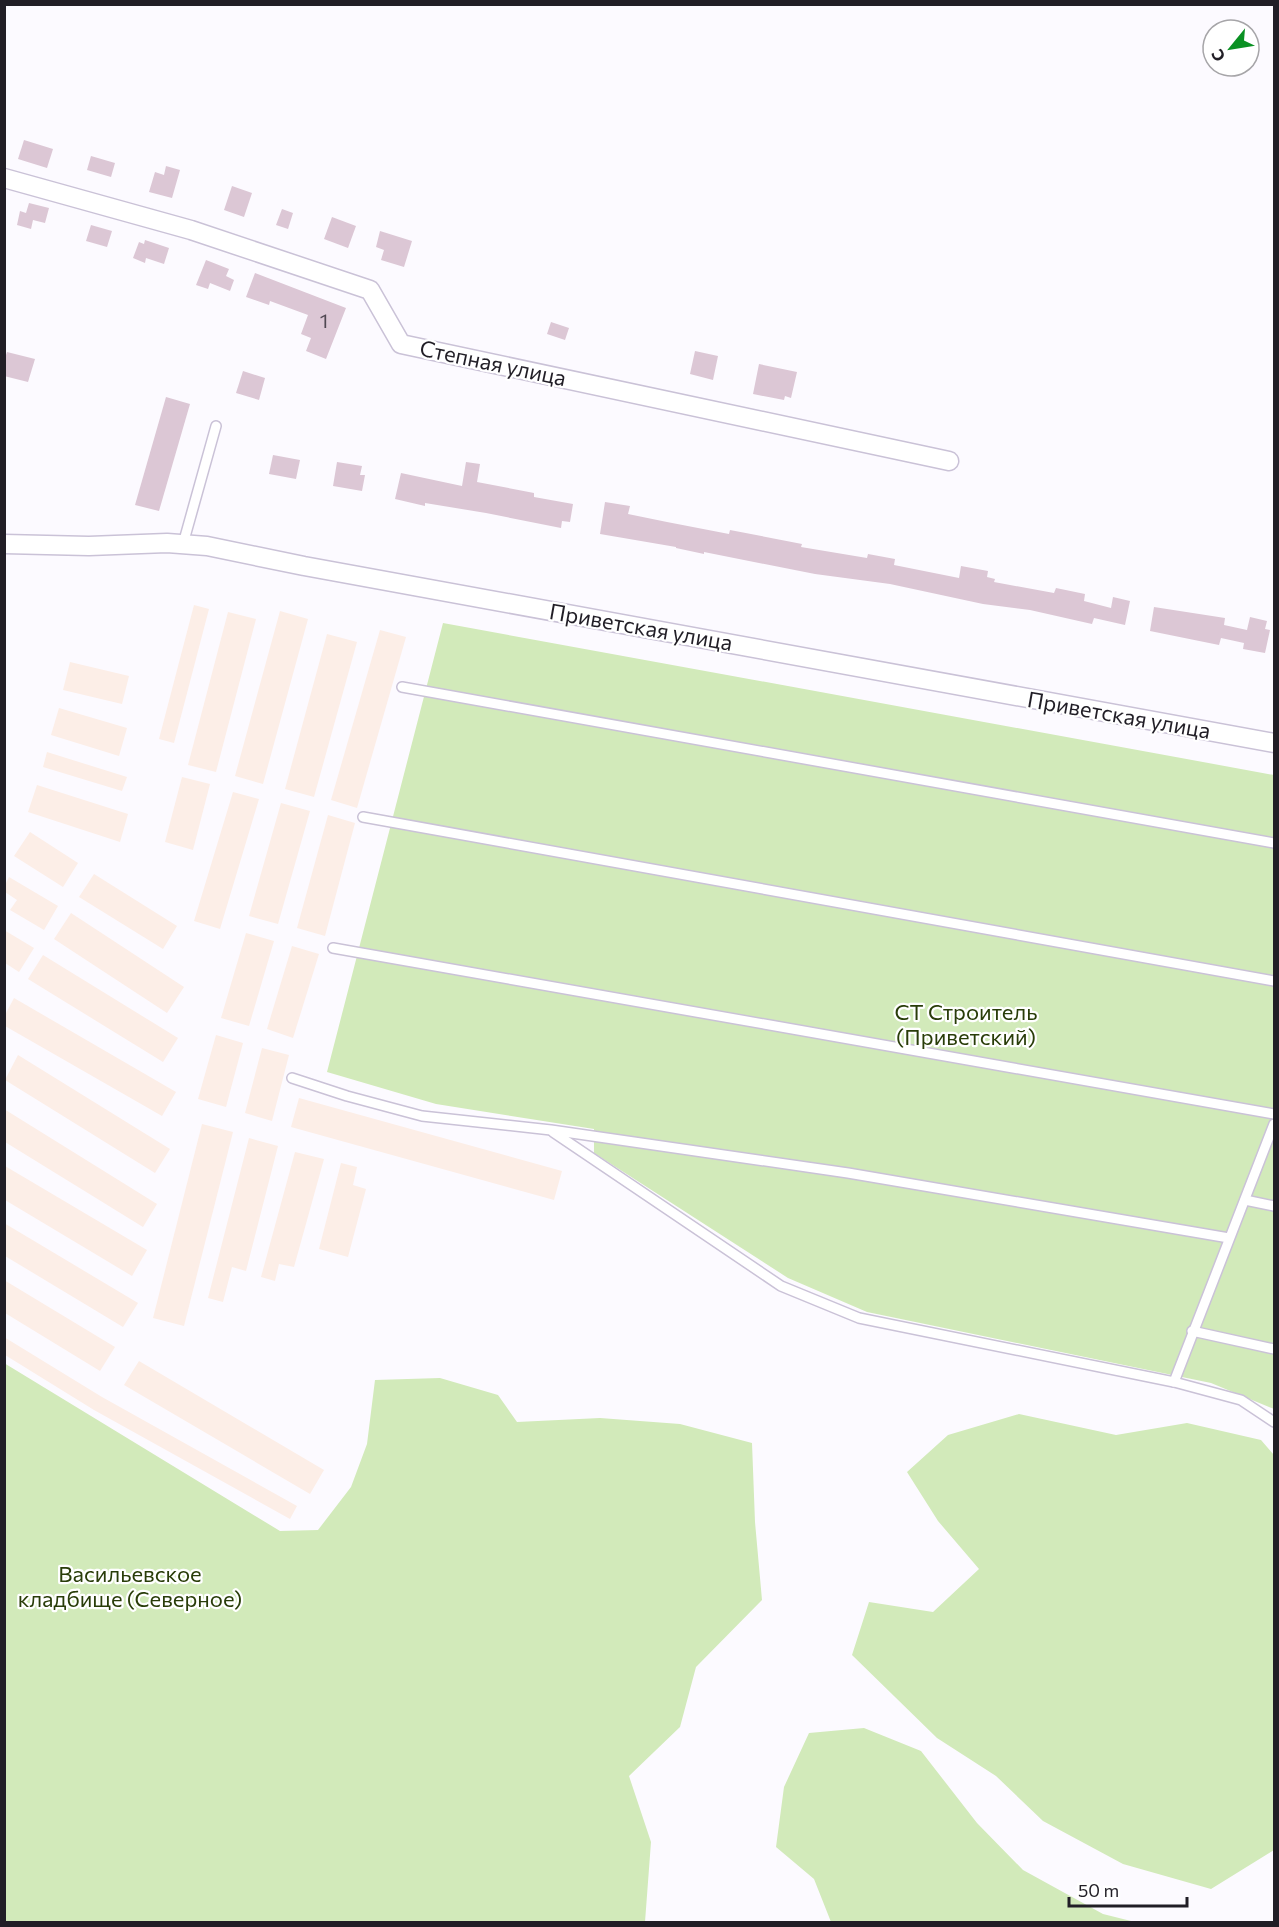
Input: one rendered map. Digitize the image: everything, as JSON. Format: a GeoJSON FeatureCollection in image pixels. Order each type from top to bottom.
{"type":"FeatureCollection","features":[{"type":"Feature","properties":{"kind":"street","name":"Степная улица"},"geometry":{"type":"LineString","coordinates":[[4,178],[191,231],[370,290],[401,344],[949,461]]}},
{"type":"Feature","properties":{"kind":"street","name":"Приветская улица"},"geometry":{"type":"LineString","coordinates":[[4,544],[207,546],[304,566],[1275,744]]}},
{"type":"Feature","properties":{"kind":"lane"},"geometry":{"type":"LineString","coordinates":[[183,544],[216,426]]}},
{"type":"Feature","properties":{"kind":"lane"},"geometry":{"type":"LineString","coordinates":[[402,687],[1275,843]]}},
{"type":"Feature","properties":{"kind":"lane"},"geometry":{"type":"LineString","coordinates":[[363,817],[1275,981]]}},
{"type":"Feature","properties":{"kind":"lane"},"geometry":{"type":"LineString","coordinates":[[333,948],[1275,1114]]}},
{"type":"Feature","properties":{"kind":"lane"},"geometry":{"type":"LineString","coordinates":[[292,1078],[347,1096],[422,1116],[551,1130],[848,1173],[1229,1238]]}},
{"type":"Feature","properties":{"kind":"lane"},"geometry":{"type":"LineString","coordinates":[[1174,1382],[1192,1331],[1275,1124]]}},
{"type":"Feature","properties":{"kind":"lane"},"geometry":{"type":"LineString","coordinates":[[551,1130],[782,1286],[859,1318],[1174,1382],[1241,1400],[1275,1422]]}},
{"type":"Feature","properties":{"kind":"lane"},"geometry":{"type":"LineString","coordinates":[[1245,1200],[1275,1206]]}},
{"type":"Feature","properties":{"kind":"lane"},"geometry":{"type":"LineString","coordinates":[[1192,1331],[1275,1349]]}},
{"type":"Feature","properties":{"kind":"shaded area"},"geometry":{"type":"Polygon","coordinates":[[[194,605],[209,609],[174,743],[159,739],[194,605]]]}},
{"type":"Feature","properties":{"kind":"shaded area"},"geometry":{"type":"Polygon","coordinates":[[[280,611],[308,619],[263,784],[235,776],[280,611]]]}},
{"type":"Feature","properties":{"kind":"shaded area"},"geometry":{"type":"Polygon","coordinates":[[[228,612],[256,619],[216,772],[188,765],[228,612]]]}},
{"type":"Feature","properties":{"kind":"shaded area"},"geometry":{"type":"Polygon","coordinates":[[[380,630],[406,637],[357,808],[331,800],[380,630]]]}},
{"type":"Feature","properties":{"kind":"shaded area"},"geometry":{"type":"Polygon","coordinates":[[[327,634],[357,642],[314,797],[285,789],[327,634]]]}},
{"type":"Feature","properties":{"kind":"shaded area"},"geometry":{"type":"Polygon","coordinates":[[[70,662],[129,676],[122,704],[63,690],[70,662]]]}},
{"type":"Feature","properties":{"kind":"shaded area"},"geometry":{"type":"Polygon","coordinates":[[[59,708],[127,728],[119,756],[51,735],[59,708]]]}},
{"type":"Feature","properties":{"kind":"shaded area"},"geometry":{"type":"Polygon","coordinates":[[[47,752],[127,777],[122,791],[43,767],[47,752]]]}},
{"type":"Feature","properties":{"kind":"shaded area"},"geometry":{"type":"Polygon","coordinates":[[[182,777],[210,784],[193,850],[165,842],[182,777]]]}},
{"type":"Feature","properties":{"kind":"shaded area"},"geometry":{"type":"Polygon","coordinates":[[[37,785],[128,814],[120,842],[28,812],[37,785]]]}},
{"type":"Feature","properties":{"kind":"shaded area"},"geometry":{"type":"Polygon","coordinates":[[[233,792],[259,799],[220,929],[194,921],[233,792]]]}},
{"type":"Feature","properties":{"kind":"shaded area"},"geometry":{"type":"Polygon","coordinates":[[[281,803],[310,811],[278,924],[249,916],[281,803]]]}},
{"type":"Feature","properties":{"kind":"shaded area"},"geometry":{"type":"Polygon","coordinates":[[[328,815],[355,823],[325,936],[297,928],[328,815]]]}},
{"type":"Feature","properties":{"kind":"shaded area"},"geometry":{"type":"Polygon","coordinates":[[[30,832],[78,863],[63,887],[14,856],[30,832]]]}},
{"type":"Feature","properties":{"kind":"shaded area"},"geometry":{"type":"Polygon","coordinates":[[[94,874],[177,926],[163,949],[79,897],[94,874]]]}},
{"type":"Feature","properties":{"kind":"shaded area"},"geometry":{"type":"Polygon","coordinates":[[[9,877],[58,906],[44,930],[10,910],[17,900],[5,892],[5,885],[9,877]]]}},
{"type":"Feature","properties":{"kind":"shaded area"},"geometry":{"type":"Polygon","coordinates":[[[71,913],[184,987],[167,1013],[54,939],[71,913]]]}},
{"type":"Feature","properties":{"kind":"shaded area"},"geometry":{"type":"Polygon","coordinates":[[[4,930],[34,948],[19,972],[5,963],[4,930]]]}},
{"type":"Feature","properties":{"kind":"shaded area"},"geometry":{"type":"Polygon","coordinates":[[[246,933],[274,941],[249,1026],[221,1018],[246,933]]]}},
{"type":"Feature","properties":{"kind":"shaded area"},"geometry":{"type":"Polygon","coordinates":[[[292,946],[319,954],[293,1038],[267,1029],[292,946]]]}},
{"type":"Feature","properties":{"kind":"shaded area"},"geometry":{"type":"Polygon","coordinates":[[[43,955],[178,1038],[163,1062],[28,979],[43,955]]]}},
{"type":"Feature","properties":{"kind":"shaded area"},"geometry":{"type":"Polygon","coordinates":[[[14,998],[176,1092],[162,1116],[5,1026],[5,1015],[14,998]]]}},
{"type":"Feature","properties":{"kind":"shaded area"},"geometry":{"type":"Polygon","coordinates":[[[216,1035],[243,1043],[226,1107],[198,1099],[216,1035]]]}},
{"type":"Feature","properties":{"kind":"shaded area"},"geometry":{"type":"Polygon","coordinates":[[[262,1048],[289,1055],[272,1121],[245,1113],[262,1048]]]}},
{"type":"Feature","properties":{"kind":"shaded area"},"geometry":{"type":"Polygon","coordinates":[[[18,1055],[170,1149],[155,1173],[5,1080],[18,1055]]]}},
{"type":"Feature","properties":{"kind":"shaded area"},"geometry":{"type":"Polygon","coordinates":[[[299,1098],[562,1171],[554,1200],[291,1127],[299,1098]]]}},
{"type":"Feature","properties":{"kind":"shaded area"},"geometry":{"type":"Polygon","coordinates":[[[4,1109],[157,1204],[143,1227],[5,1142],[4,1109]]]}},
{"type":"Feature","properties":{"kind":"shaded area"},"geometry":{"type":"Polygon","coordinates":[[[202,1124],[233,1132],[184,1326],[153,1318],[202,1124]]]}},
{"type":"Feature","properties":{"kind":"shaded area"},"geometry":{"type":"Polygon","coordinates":[[[249,1138],[278,1146],[246,1271],[232,1267],[223,1302],[208,1298],[249,1138]]]}},
{"type":"Feature","properties":{"kind":"shaded area"},"geometry":{"type":"Polygon","coordinates":[[[295,1152],[324,1159],[294,1267],[279,1264],[275,1281],[261,1277],[295,1152]]]}},
{"type":"Feature","properties":{"kind":"shaded area"},"geometry":{"type":"Polygon","coordinates":[[[341,1163],[357,1167],[353,1185],[366,1189],[348,1257],[319,1249],[341,1163]]]}},
{"type":"Feature","properties":{"kind":"shaded area"},"geometry":{"type":"Polygon","coordinates":[[[5,1166],[147,1250],[132,1276],[5,1200],[5,1166]]]}},
{"type":"Feature","properties":{"kind":"shaded area"},"geometry":{"type":"Polygon","coordinates":[[[4,1223],[138,1303],[123,1327],[5,1256],[4,1223]]]}},
{"type":"Feature","properties":{"kind":"shaded area"},"geometry":{"type":"Polygon","coordinates":[[[4,1280],[115,1347],[100,1371],[5,1313],[4,1280]]]}},
{"type":"Feature","properties":{"kind":"shaded area"},"geometry":{"type":"Polygon","coordinates":[[[4,1337],[102,1397],[297,1506],[290,1519],[94,1410],[5,1355],[4,1337]]]}},
{"type":"Feature","properties":{"kind":"shaded area"},"geometry":{"type":"Polygon","coordinates":[[[139,1361],[324,1470],[310,1494],[124,1385],[139,1361]]]}},
{"type":"Feature","properties":{"kind":"green space","name":"СТ Строитель (Приветский)"},"geometry":{"type":"Polygon","coordinates":[[[443,623],[1274,775],[1274,1409],[1211,1383],[867,1312],[788,1278],[594,1153],[594,1129],[436,1104],[327,1072],[443,623]]]}},
{"type":"Feature","properties":{"kind":"green space","name":"Васильевское кладбище (Северное)"},"geometry":{"type":"Polygon","coordinates":[[[4,1363],[280,1531],[318,1530],[351,1487],[367,1444],[375,1380],[440,1378],[498,1395],[517,1422],[600,1418],[680,1424],[752,1443],[755,1522],[762,1600],[696,1667],[680,1727],[629,1776],[651,1842],[645,1922],[5,1922],[4,1363]]]}},
{"type":"Feature","properties":{"kind":"green space"},"geometry":{"type":"Polygon","coordinates":[[[1019,1414],[1116,1435],[1187,1423],[1261,1440],[1274,1455],[1274,1850],[1211,1889],[1123,1864],[1043,1821],[996,1776],[937,1738],[852,1655],[869,1602],[933,1612],[979,1569],[938,1521],[907,1472],[948,1435],[1019,1414]]]}},
{"type":"Feature","properties":{"kind":"green space"},"geometry":{"type":"Polygon","coordinates":[[[864,1728],[921,1751],[977,1823],[1023,1870],[1103,1914],[1135,1922],[831,1922],[814,1879],[776,1847],[784,1787],[809,1733],[864,1728]]]}},
{"type":"Feature","properties":{"kind":"building"},"geometry":{"type":"Polygon","coordinates":[[[24,140],[53,149],[47,168],[18,159],[24,140]]]}},
{"type":"Feature","properties":{"kind":"building"},"geometry":{"type":"Polygon","coordinates":[[[91,156],[115,163],[111,177],[87,170],[91,156]]]}},
{"type":"Feature","properties":{"kind":"building"},"geometry":{"type":"Polygon","coordinates":[[[166,166],[180,170],[172,198],[149,192],[155,172],[164,175],[166,166]]]}},
{"type":"Feature","properties":{"kind":"building"},"geometry":{"type":"Polygon","coordinates":[[[232,186],[252,193],[244,217],[224,210],[232,186]]]}},
{"type":"Feature","properties":{"kind":"building"},"geometry":{"type":"Polygon","coordinates":[[[29,203],[49,208],[45,223],[33,220],[31,229],[17,225],[20,211],[26,213],[29,203]]]}},
{"type":"Feature","properties":{"kind":"building"},"geometry":{"type":"Polygon","coordinates":[[[282,209],[293,213],[288,229],[276,225],[282,209]]]}},
{"type":"Feature","properties":{"kind":"building"},"geometry":{"type":"Polygon","coordinates":[[[332,217],[356,226],[348,248],[324,239],[332,217]]]}},
{"type":"Feature","properties":{"kind":"building"},"geometry":{"type":"Polygon","coordinates":[[[91,225],[112,231],[107,247],[86,241],[91,225]]]}},
{"type":"Feature","properties":{"kind":"building"},"geometry":{"type":"Polygon","coordinates":[[[380,231],[412,241],[404,267],[381,260],[384,250],[376,247],[380,231]]]}},
{"type":"Feature","properties":{"kind":"building"},"geometry":{"type":"Polygon","coordinates":[[[145,240],[169,248],[164,264],[146,258],[145,263],[133,258],[139,242],[144,244],[145,240]]]}},
{"type":"Feature","properties":{"kind":"building"},"geometry":{"type":"Polygon","coordinates":[[[206,260],[229,269],[226,276],[234,280],[230,291],[210,283],[208,289],[196,285],[206,260]]]}},
{"type":"Feature","properties":{"kind":"building"},"geometry":{"type":"Polygon","coordinates":[[[255,273],[346,308],[326,359],[306,351],[311,338],[301,334],[308,315],[270,301],[269,305],[246,297],[255,273]]]}},
{"type":"Feature","properties":{"kind":"building"},"geometry":{"type":"Polygon","coordinates":[[[551,322],[569,328],[565,340],[547,334],[551,322]]]}},
{"type":"Feature","properties":{"kind":"building"},"geometry":{"type":"Polygon","coordinates":[[[695,351],[718,356],[713,380],[690,374],[695,351]]]}},
{"type":"Feature","properties":{"kind":"building"},"geometry":{"type":"Polygon","coordinates":[[[7,352],[35,359],[28,382],[4,376],[4,361],[7,352]]]}},
{"type":"Feature","properties":{"kind":"building"},"geometry":{"type":"Polygon","coordinates":[[[759,364],[797,372],[791,398],[785,396],[784,400],[753,394],[759,364]]]}},
{"type":"Feature","properties":{"kind":"building"},"geometry":{"type":"Polygon","coordinates":[[[243,371],[265,378],[259,400],[236,393],[243,371]]]}},
{"type":"Feature","properties":{"kind":"building"},"geometry":{"type":"Polygon","coordinates":[[[166,397],[190,404],[159,511],[135,505],[166,397]]]}},
{"type":"Feature","properties":{"kind":"building"},"geometry":{"type":"Polygon","coordinates":[[[273,455],[300,460],[296,479],[269,474],[273,455]]]}},
{"type":"Feature","properties":{"kind":"building"},"geometry":{"type":"Polygon","coordinates":[[[337,462],[362,466],[360,475],[365,475],[362,491],[333,486],[337,462]]]}},
{"type":"Feature","properties":{"kind":"building"},"geometry":{"type":"Polygon","coordinates":[[[466,462],[480,464],[477,482],[534,493],[534,497],[573,504],[570,522],[562,521],[561,528],[486,513],[425,503],[425,506],[395,499],[401,473],[462,486],[466,462]]]}},
{"type":"Feature","properties":{"kind":"building"},"geometry":{"type":"Polygon","coordinates":[[[605,502],[630,506],[628,514],[729,534],[730,530],[802,544],[801,547],[867,558],[868,554],[895,559],[894,565],[959,578],[961,566],[988,571],[987,577],[995,579],[994,582],[1054,593],[1056,588],[1085,594],[1084,601],[1111,608],[1113,597],[1130,601],[1125,625],[1094,618],[1092,624],[890,584],[815,574],[600,534],[605,502]]]}},
{"type":"Feature","properties":{"kind":"building"},"geometry":{"type":"Polygon","coordinates":[[[1154,607],[1225,618],[1224,625],[1247,630],[1250,617],[1267,621],[1265,629],[1270,630],[1265,653],[1243,649],[1244,643],[1221,638],[1219,645],[1150,631],[1154,607]]]}}]}
